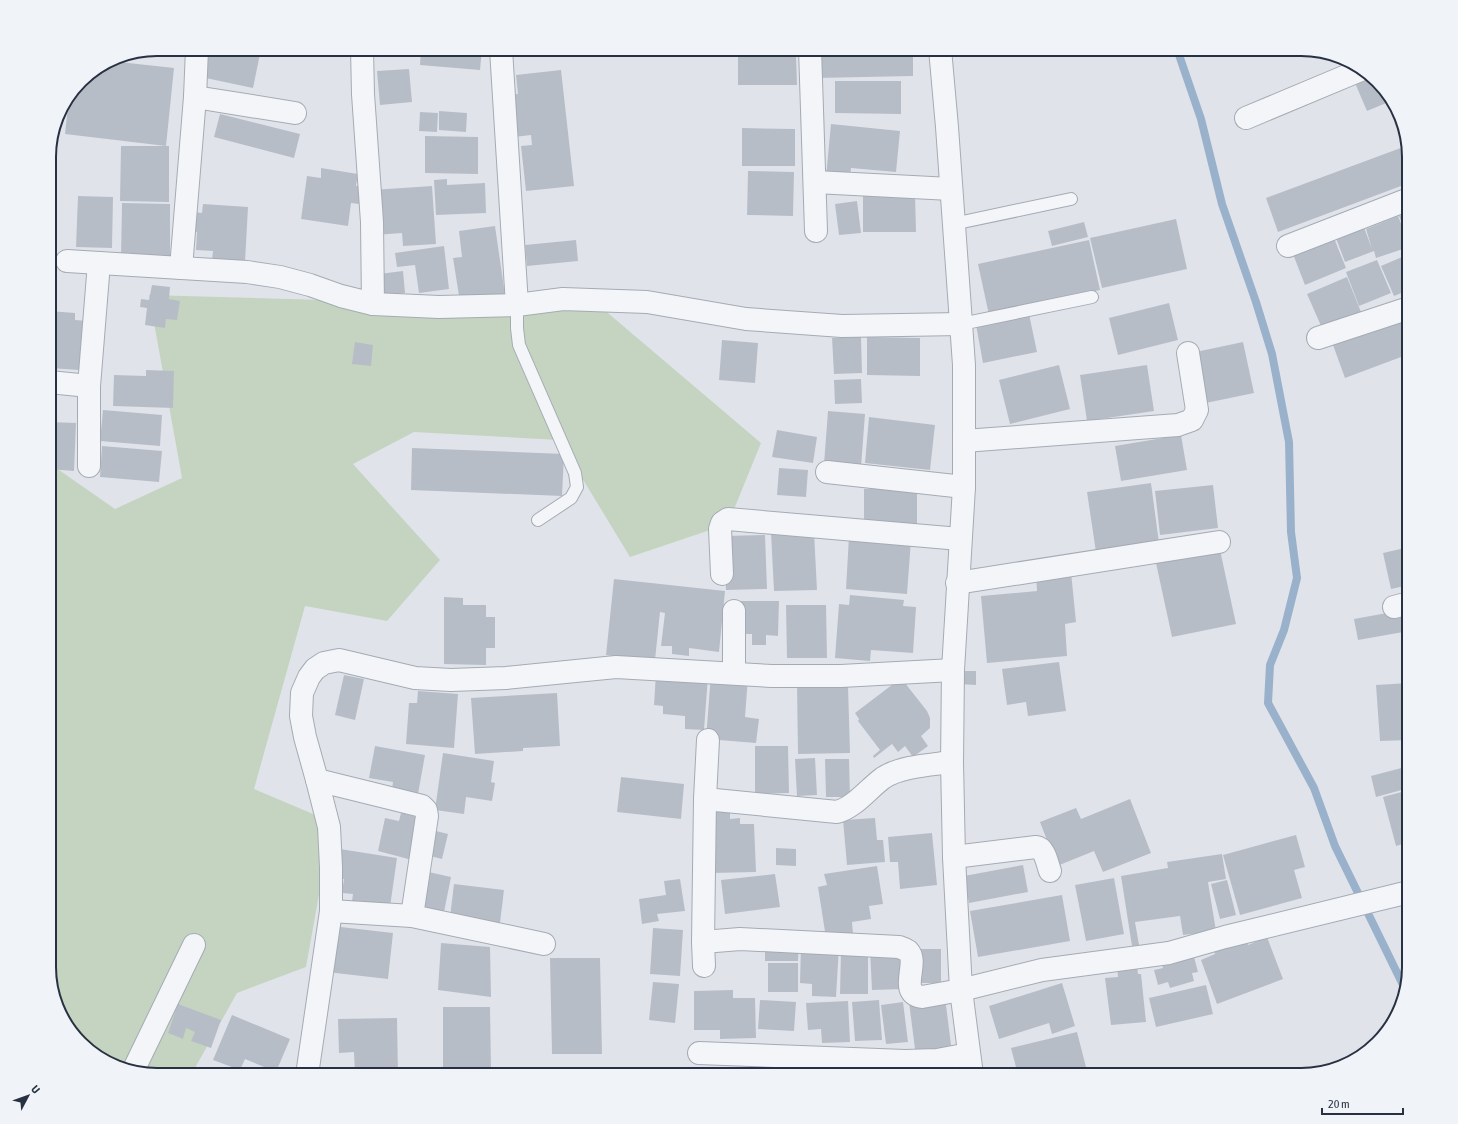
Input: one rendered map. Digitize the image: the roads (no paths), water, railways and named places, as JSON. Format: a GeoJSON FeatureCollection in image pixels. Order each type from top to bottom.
{"type":"FeatureCollection","features":[{"type":"Feature","properties":{"kind":"street"},"geometry":{"type":"LineString","coordinates":[[181,268],[196,97],[197,56]]}},
{"type":"Feature","properties":{"kind":"street"},"geometry":{"type":"LineString","coordinates":[[362,56],[372,222],[373,304]]}},
{"type":"Feature","properties":{"kind":"street"},"geometry":{"type":"LineString","coordinates":[[501,56],[517,305]]}},
{"type":"Feature","properties":{"kind":"street"},"geometry":{"type":"LineString","coordinates":[[810,56],[816,231]]}},
{"type":"Feature","properties":{"kind":"street"},"geometry":{"type":"LineString","coordinates":[[699,1053],[905,1062],[937,1060],[971,1065],[962,990],[954,858],[952,762],[953,670],[957,583],[964,487],[964,365],[941,56]]}},
{"type":"Feature","properties":{"kind":"street"},"geometry":{"type":"LineString","coordinates":[[1246,118],[1356,72]]}},
{"type":"Feature","properties":{"kind":"street"},"geometry":{"type":"LineString","coordinates":[[196,97],[295,113]]}},
{"type":"Feature","properties":{"kind":"street"},"geometry":{"type":"LineString","coordinates":[[814,182],[951,188]]}},
{"type":"Feature","properties":{"kind":"street"},"geometry":{"type":"LineString","coordinates":[[1288,246],[1402,202]]}},
{"type":"Feature","properties":{"kind":"street"},"geometry":{"type":"LineString","coordinates":[[67,261],[246,272],[280,277],[373,304],[439,307],[517,305],[563,299],[647,302],[753,320],[842,326],[961,324]]}},
{"type":"Feature","properties":{"kind":"street"},"geometry":{"type":"LineString","coordinates":[[89,466],[89,386],[99,263]]}},
{"type":"Feature","properties":{"kind":"street"},"geometry":{"type":"LineString","coordinates":[[1318,338],[1402,310]]}},
{"type":"Feature","properties":{"kind":"street"},"geometry":{"type":"LineString","coordinates":[[964,441],[1178,425],[1192,420],[1197,410],[1188,353]]}},
{"type":"Feature","properties":{"kind":"street"},"geometry":{"type":"LineString","coordinates":[[56,383],[89,386]]}},
{"type":"Feature","properties":{"kind":"street"},"geometry":{"type":"LineString","coordinates":[[827,472],[964,487]]}},
{"type":"Feature","properties":{"kind":"street"},"geometry":{"type":"LineString","coordinates":[[722,574],[720,529],[722,523],[728,519],[960,539]]}},
{"type":"Feature","properties":{"kind":"street"},"geometry":{"type":"LineString","coordinates":[[957,583],[1219,542]]}},
{"type":"Feature","properties":{"kind":"street"},"geometry":{"type":"LineString","coordinates":[[734,611],[734,674]]}},
{"type":"Feature","properties":{"kind":"street"},"geometry":{"type":"LineString","coordinates":[[308,1068],[331,911],[331,867],[329,827],[318,780],[305,737],[301,716],[302,694],[309,677],[315,669],[324,663],[339,660],[415,678],[451,680],[506,678],[616,667],[772,676],[840,676],[953,670]]}},
{"type":"Feature","properties":{"kind":"street"},"geometry":{"type":"LineString","coordinates":[[704,966],[705,799],[708,740]]}},
{"type":"Feature","properties":{"kind":"street"},"geometry":{"type":"LineString","coordinates":[[705,799],[836,812],[846,809],[884,777],[900,770],[952,762]]}},
{"type":"Feature","properties":{"kind":"street"},"geometry":{"type":"LineString","coordinates":[[318,780],[422,806],[426,810],[427,816],[412,916]]}},
{"type":"Feature","properties":{"kind":"street"},"geometry":{"type":"LineString","coordinates":[[954,858],[1040,847],[1050,871]]}},
{"type":"Feature","properties":{"kind":"street"},"geometry":{"type":"LineString","coordinates":[[703,942],[740,939],[899,947],[908,951],[910,956],[910,989],[912,994],[922,997],[962,990],[1042,970],[1168,953],[1402,894]]}},
{"type":"Feature","properties":{"kind":"street"},"geometry":{"type":"LineString","coordinates":[[331,911],[412,916],[544,944]]}},
{"type":"Feature","properties":{"kind":"street"},"geometry":{"type":"LineString","coordinates":[[136,1066],[194,945]]}},
{"type":"Feature","properties":{"kind":"lane"},"geometry":{"type":"LineString","coordinates":[[953,224],[1071,199]]}},
{"type":"Feature","properties":{"kind":"lane"},"geometry":{"type":"LineString","coordinates":[[961,324],[1092,297]]}},
{"type":"Feature","properties":{"kind":"lane"},"geometry":{"type":"LineString","coordinates":[[517,305],[519,345],[575,473],[577,486],[571,498],[538,520]]}},
{"type":"Feature","properties":{"kind":"waterway"},"geometry":{"type":"LineString","coordinates":[[1179,56],[1201,119],[1222,204],[1256,302],[1272,354],[1289,442],[1291,532],[1297,578],[1284,630],[1270,665],[1268,703],[1314,788],[1335,846],[1401,981]]}}]}
